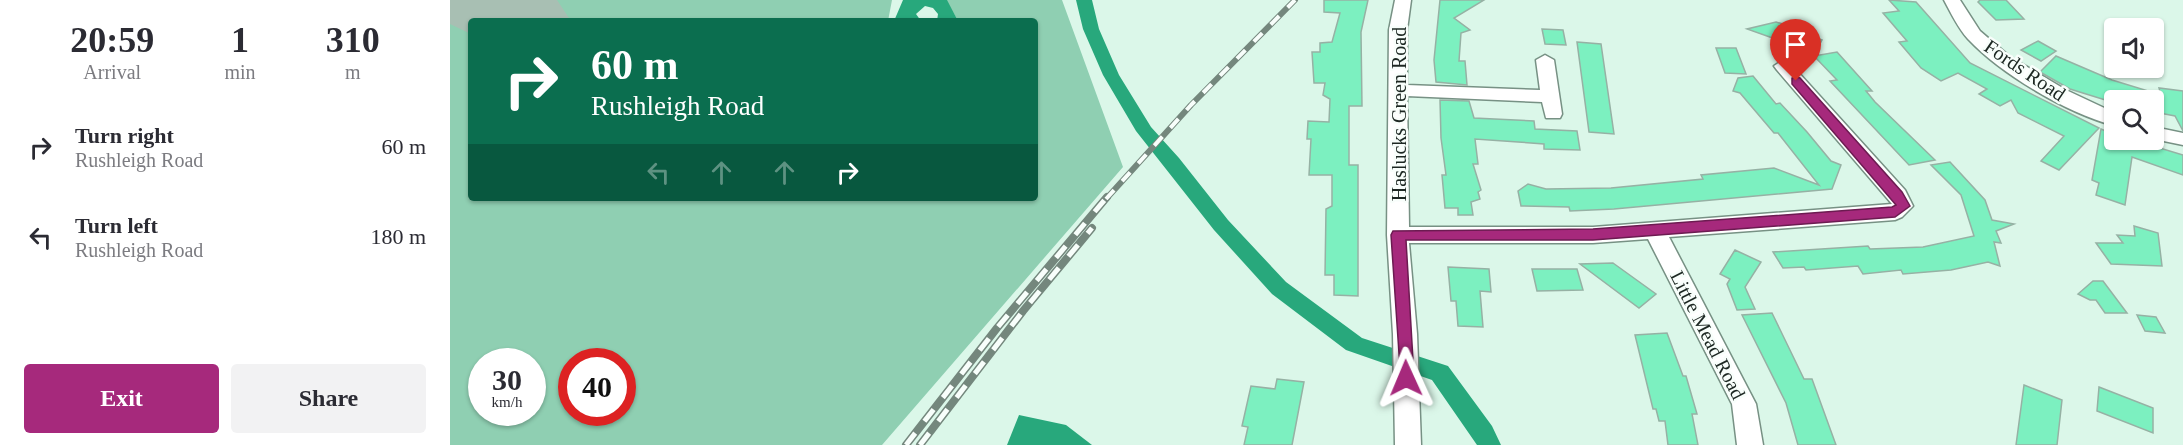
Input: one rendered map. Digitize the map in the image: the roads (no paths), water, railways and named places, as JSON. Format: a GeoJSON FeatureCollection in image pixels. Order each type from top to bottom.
{"type":"FeatureCollection","features":[{"type":"Feature","properties":{"kind":"street","name":"Haslucks Green Road"},"geometry":{"type":"LineString","coordinates":[[1403,0],[1398,30],[1398,235],[1405,334],[1408,445]]}},
{"type":"Feature","properties":{"kind":"street","name":"Fords Road"},"geometry":{"type":"LineString","coordinates":[[1952,0],[1964,24],[1991,50],[2064,98],[2104,115]]}},
{"type":"Feature","properties":{"kind":"street"},"geometry":{"type":"LineString","coordinates":[[1398,90],[1552,105],[1545,60]]}},
{"type":"Feature","properties":{"kind":"street"},"geometry":{"type":"LineString","coordinates":[[1398,235],[1593,235],[1654,228],[1895,212],[1903,206],[1898,195],[1783,66]]}},
{"type":"Feature","properties":{"kind":"street"},"geometry":{"type":"LineString","coordinates":[[2164,135],[2183,139]]}},
{"type":"Feature","properties":{"kind":"street","name":"Little Mead Road"},"geometry":{"type":"LineString","coordinates":[[1654,228],[1744,404],[1750,445]]}},
{"type":"Feature","properties":{"kind":"waterway"},"geometry":{"type":"LineString","coordinates":[[1084,0],[1091,29],[1111,75],[1145,131],[1173,162],[1221,225],[1279,288],[1354,344],[1440,373],[1484,433],[1489,445]]}},
{"type":"Feature","properties":{"kind":"railway"},"geometry":{"type":"LineString","coordinates":[[1106,199],[1191,105],[1295,0]]}},
{"type":"Feature","properties":{"kind":"railway"},"geometry":{"type":"LineString","coordinates":[[906,445],[997,328],[1107,197]]}},
{"type":"Feature","properties":{"kind":"railway"},"geometry":{"type":"LineString","coordinates":[[920,445],[1023,311],[1092,228]]}}]}
